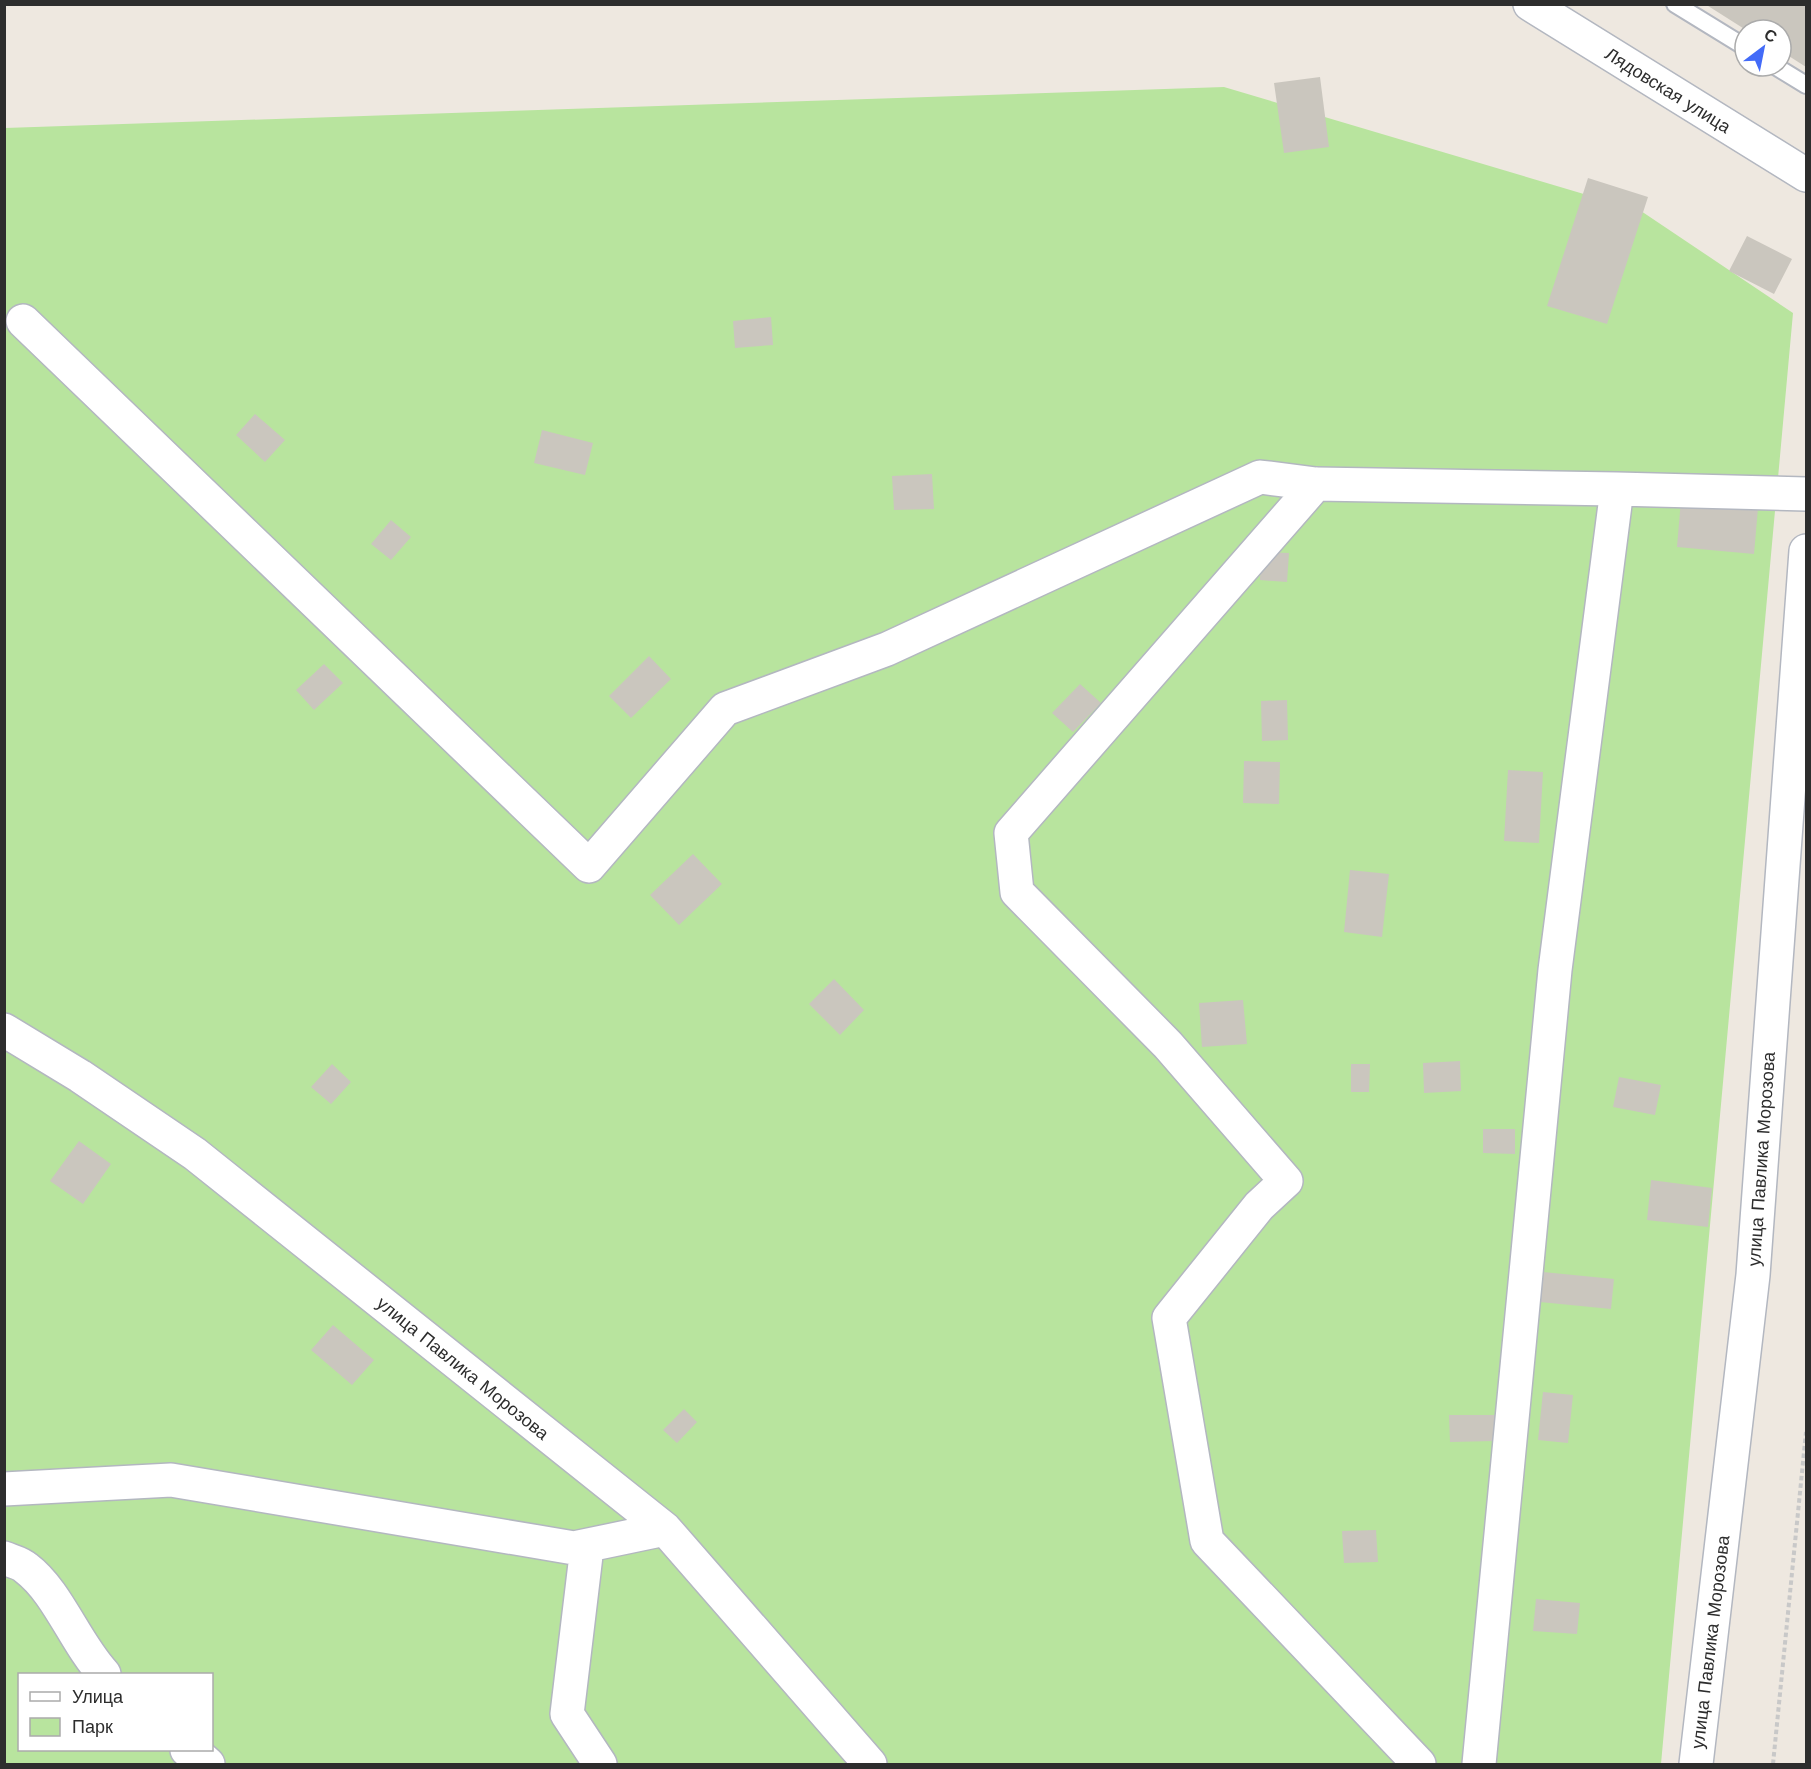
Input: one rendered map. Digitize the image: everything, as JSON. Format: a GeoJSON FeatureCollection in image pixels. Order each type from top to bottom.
{"type":"FeatureCollection","features":[{"type":"Feature","properties":{"kind":"street","name":"Лядовская улица"},"geometry":{"type":"LineString","coordinates":[[1530,4],[1806,174]]}},
{"type":"Feature","properties":{"kind":"street"},"geometry":{"type":"LineString","coordinates":[[22,321],[589,866],[725,708],[887,649],[1260,477],[1316,484],[1806,494]]}},
{"type":"Feature","properties":{"kind":"street"},"geometry":{"type":"LineString","coordinates":[[1316,484],[1011,833],[1017,892],[1168,1045],[1286,1181],[1259,1206],[1169,1318],[1206,1541],[1419,1764]]}},
{"type":"Feature","properties":{"kind":"street"},"geometry":{"type":"LineString","coordinates":[[1479,1764],[1555,970],[1617,489]]}},
{"type":"Feature","properties":{"kind":"street","name":"улица Павлика Морозова"},"geometry":{"type":"LineString","coordinates":[[1696,1764],[1753,1275],[1806,551]]}},
{"type":"Feature","properties":{"kind":"street","name":"улица Павлика Морозова"},"geometry":{"type":"LineString","coordinates":[[4,1030],[80,1076],[195,1154],[665,1529],[870,1764]]}},
{"type":"Feature","properties":{"kind":"street"},"geometry":{"type":"LineString","coordinates":[[4,1489],[171,1480],[574,1548],[665,1529]]}},
{"type":"Feature","properties":{"kind":"street"},"geometry":{"type":"LineString","coordinates":[[587,1547],[567,1714],[600,1764]]}},
{"type":"Feature","properties":{"kind":"street"},"geometry":{"type":"LineString","coordinates":[[4,1558],[25,1566],[46,1588],[90,1659],[103,1673]]}},
{"type":"Feature","properties":{"kind":"street"},"geometry":{"type":"LineString","coordinates":[[191,1751],[208,1764]]}},
{"type":"Feature","properties":{"kind":"lane"},"geometry":{"type":"LineString","coordinates":[[1676,4],[1733,40]]}},
{"type":"Feature","properties":{"kind":"lane"},"geometry":{"type":"LineString","coordinates":[[1793,77],[1806,85]]}},
{"type":"Feature","properties":{"kind":"path"},"geometry":{"type":"LineString","coordinates":[[1773,1764],[1806,1432]]}},
{"type":"Feature","properties":{"kind":"green space"},"geometry":{"type":"Polygon","coordinates":[[[1224,87],[1641,211],[1793,313],[1661,1764],[5,1764],[5,128],[1224,87]]]}},
{"type":"Feature","properties":{"kind":"building"},"geometry":{"type":"Polygon","coordinates":[[[1705,4],[1806,4],[1806,67],[1793,59],[1793,18],[1733,18],[1733,22],[1705,4]]]}},
{"type":"Feature","properties":{"kind":"building"},"geometry":{"type":"Polygon","coordinates":[[[1320,77],[1329,147],[1284,153],[1274,83],[1320,77]]]}},
{"type":"Feature","properties":{"kind":"building"},"geometry":{"type":"Polygon","coordinates":[[[1588,178],[1648,197],[1607,324],[1547,306],[1588,178]]]}},
{"type":"Feature","properties":{"kind":"building"},"geometry":{"type":"Polygon","coordinates":[[[1747,236],[1792,259],[1774,294],[1729,271],[1747,236]]]}},
{"type":"Feature","properties":{"kind":"building"},"geometry":{"type":"Polygon","coordinates":[[[771,317],[773,345],[735,348],[733,321],[771,317]]]}},
{"type":"Feature","properties":{"kind":"building"},"geometry":{"type":"Polygon","coordinates":[[[255,414],[285,440],[265,462],[236,435],[255,414]]]}},
{"type":"Feature","properties":{"kind":"building"},"geometry":{"type":"Polygon","coordinates":[[[542,430],[593,443],[585,475],[534,463],[542,430]]]}},
{"type":"Feature","properties":{"kind":"building"},"geometry":{"type":"Polygon","coordinates":[[[932,474],[934,509],[894,510],[892,476],[932,474]]]}},
{"type":"Feature","properties":{"kind":"building"},"geometry":{"type":"Polygon","coordinates":[[[1681,500],[1758,508],[1754,554],[1677,547],[1681,500]]]}},
{"type":"Feature","properties":{"kind":"building"},"geometry":{"type":"Polygon","coordinates":[[[391,520],[411,537],[391,560],[371,544],[391,520]]]}},
{"type":"Feature","properties":{"kind":"building"},"geometry":{"type":"Polygon","coordinates":[[[1261,552],[1289,553],[1287,582],[1260,580],[1261,552]]]}},
{"type":"Feature","properties":{"kind":"building"},"geometry":{"type":"Polygon","coordinates":[[[649,656],[671,679],[631,718],[609,696],[649,656]]]}},
{"type":"Feature","properties":{"kind":"building"},"geometry":{"type":"Polygon","coordinates":[[[324,664],[343,683],[314,710],[296,690],[324,664]]]}},
{"type":"Feature","properties":{"kind":"building"},"geometry":{"type":"Polygon","coordinates":[[[1080,684],[1101,703],[1073,732],[1052,713],[1080,684]]]}},
{"type":"Feature","properties":{"kind":"building"},"geometry":{"type":"Polygon","coordinates":[[[1287,700],[1288,740],[1262,741],[1261,701],[1287,700]]]}},
{"type":"Feature","properties":{"kind":"building"},"geometry":{"type":"Polygon","coordinates":[[[1244,761],[1280,762],[1279,804],[1243,803],[1244,761]]]}},
{"type":"Feature","properties":{"kind":"building"},"geometry":{"type":"Polygon","coordinates":[[[1508,770],[1543,772],[1539,843],[1504,841],[1508,770]]]}},
{"type":"Feature","properties":{"kind":"building"},"geometry":{"type":"Polygon","coordinates":[[[693,854],[722,884],[679,925],[650,895],[693,854]]]}},
{"type":"Feature","properties":{"kind":"building"},"geometry":{"type":"Polygon","coordinates":[[[1350,870],[1389,874],[1382,937],[1344,932],[1350,870]]]}},
{"type":"Feature","properties":{"kind":"building"},"geometry":{"type":"Polygon","coordinates":[[[834,979],[864,1010],[840,1035],[809,1004],[834,979]]]}},
{"type":"Feature","properties":{"kind":"building"},"geometry":{"type":"Polygon","coordinates":[[[1243,1000],[1247,1044],[1202,1047],[1199,1003],[1243,1000]]]}},
{"type":"Feature","properties":{"kind":"building"},"geometry":{"type":"Polygon","coordinates":[[[1460,1061],[1461,1091],[1424,1093],[1423,1063],[1460,1061]]]}},
{"type":"Feature","properties":{"kind":"building"},"geometry":{"type":"Polygon","coordinates":[[[332,1064],[351,1082],[331,1104],[311,1087],[332,1064]]]}},
{"type":"Feature","properties":{"kind":"building"},"geometry":{"type":"Polygon","coordinates":[[[1351,1064],[1370,1064],[1369,1092],[1351,1092],[1351,1064]]]}},
{"type":"Feature","properties":{"kind":"building"},"geometry":{"type":"Polygon","coordinates":[[[1619,1077],[1661,1085],[1655,1115],[1613,1107],[1619,1077]]]}},
{"type":"Feature","properties":{"kind":"building"},"geometry":{"type":"Polygon","coordinates":[[[1483,1129],[1515,1129],[1515,1154],[1483,1153],[1483,1129]]]}},
{"type":"Feature","properties":{"kind":"building"},"geometry":{"type":"Polygon","coordinates":[[[79,1141],[111,1164],[83,1204],[50,1181],[79,1141]]]}},
{"type":"Feature","properties":{"kind":"building"},"geometry":{"type":"Polygon","coordinates":[[[1651,1180],[1712,1188],[1708,1227],[1647,1220],[1651,1180]]]}},
{"type":"Feature","properties":{"kind":"building"},"geometry":{"type":"Polygon","coordinates":[[[1543,1272],[1614,1279],[1611,1309],[1540,1302],[1543,1272]]]}},
{"type":"Feature","properties":{"kind":"building"},"geometry":{"type":"Polygon","coordinates":[[[333,1325],[374,1360],[352,1385],[311,1350],[333,1325]]]}},
{"type":"Feature","properties":{"kind":"building"},"geometry":{"type":"Polygon","coordinates":[[[1543,1392],[1573,1395],[1568,1443],[1538,1440],[1543,1392]]]}},
{"type":"Feature","properties":{"kind":"building"},"geometry":{"type":"Polygon","coordinates":[[[684,1409],[697,1422],[677,1443],[663,1430],[684,1409]]]}},
{"type":"Feature","properties":{"kind":"building"},"geometry":{"type":"Polygon","coordinates":[[[1449,1415],[1495,1415],[1495,1441],[1450,1442],[1449,1415]]]}},
{"type":"Feature","properties":{"kind":"building"},"geometry":{"type":"Polygon","coordinates":[[[1376,1530],[1378,1562],[1344,1563],[1342,1531],[1376,1530]]]}},
{"type":"Feature","properties":{"kind":"building"},"geometry":{"type":"Polygon","coordinates":[[[1536,1599],[1580,1603],[1577,1634],[1533,1631],[1536,1599]]]}}]}
